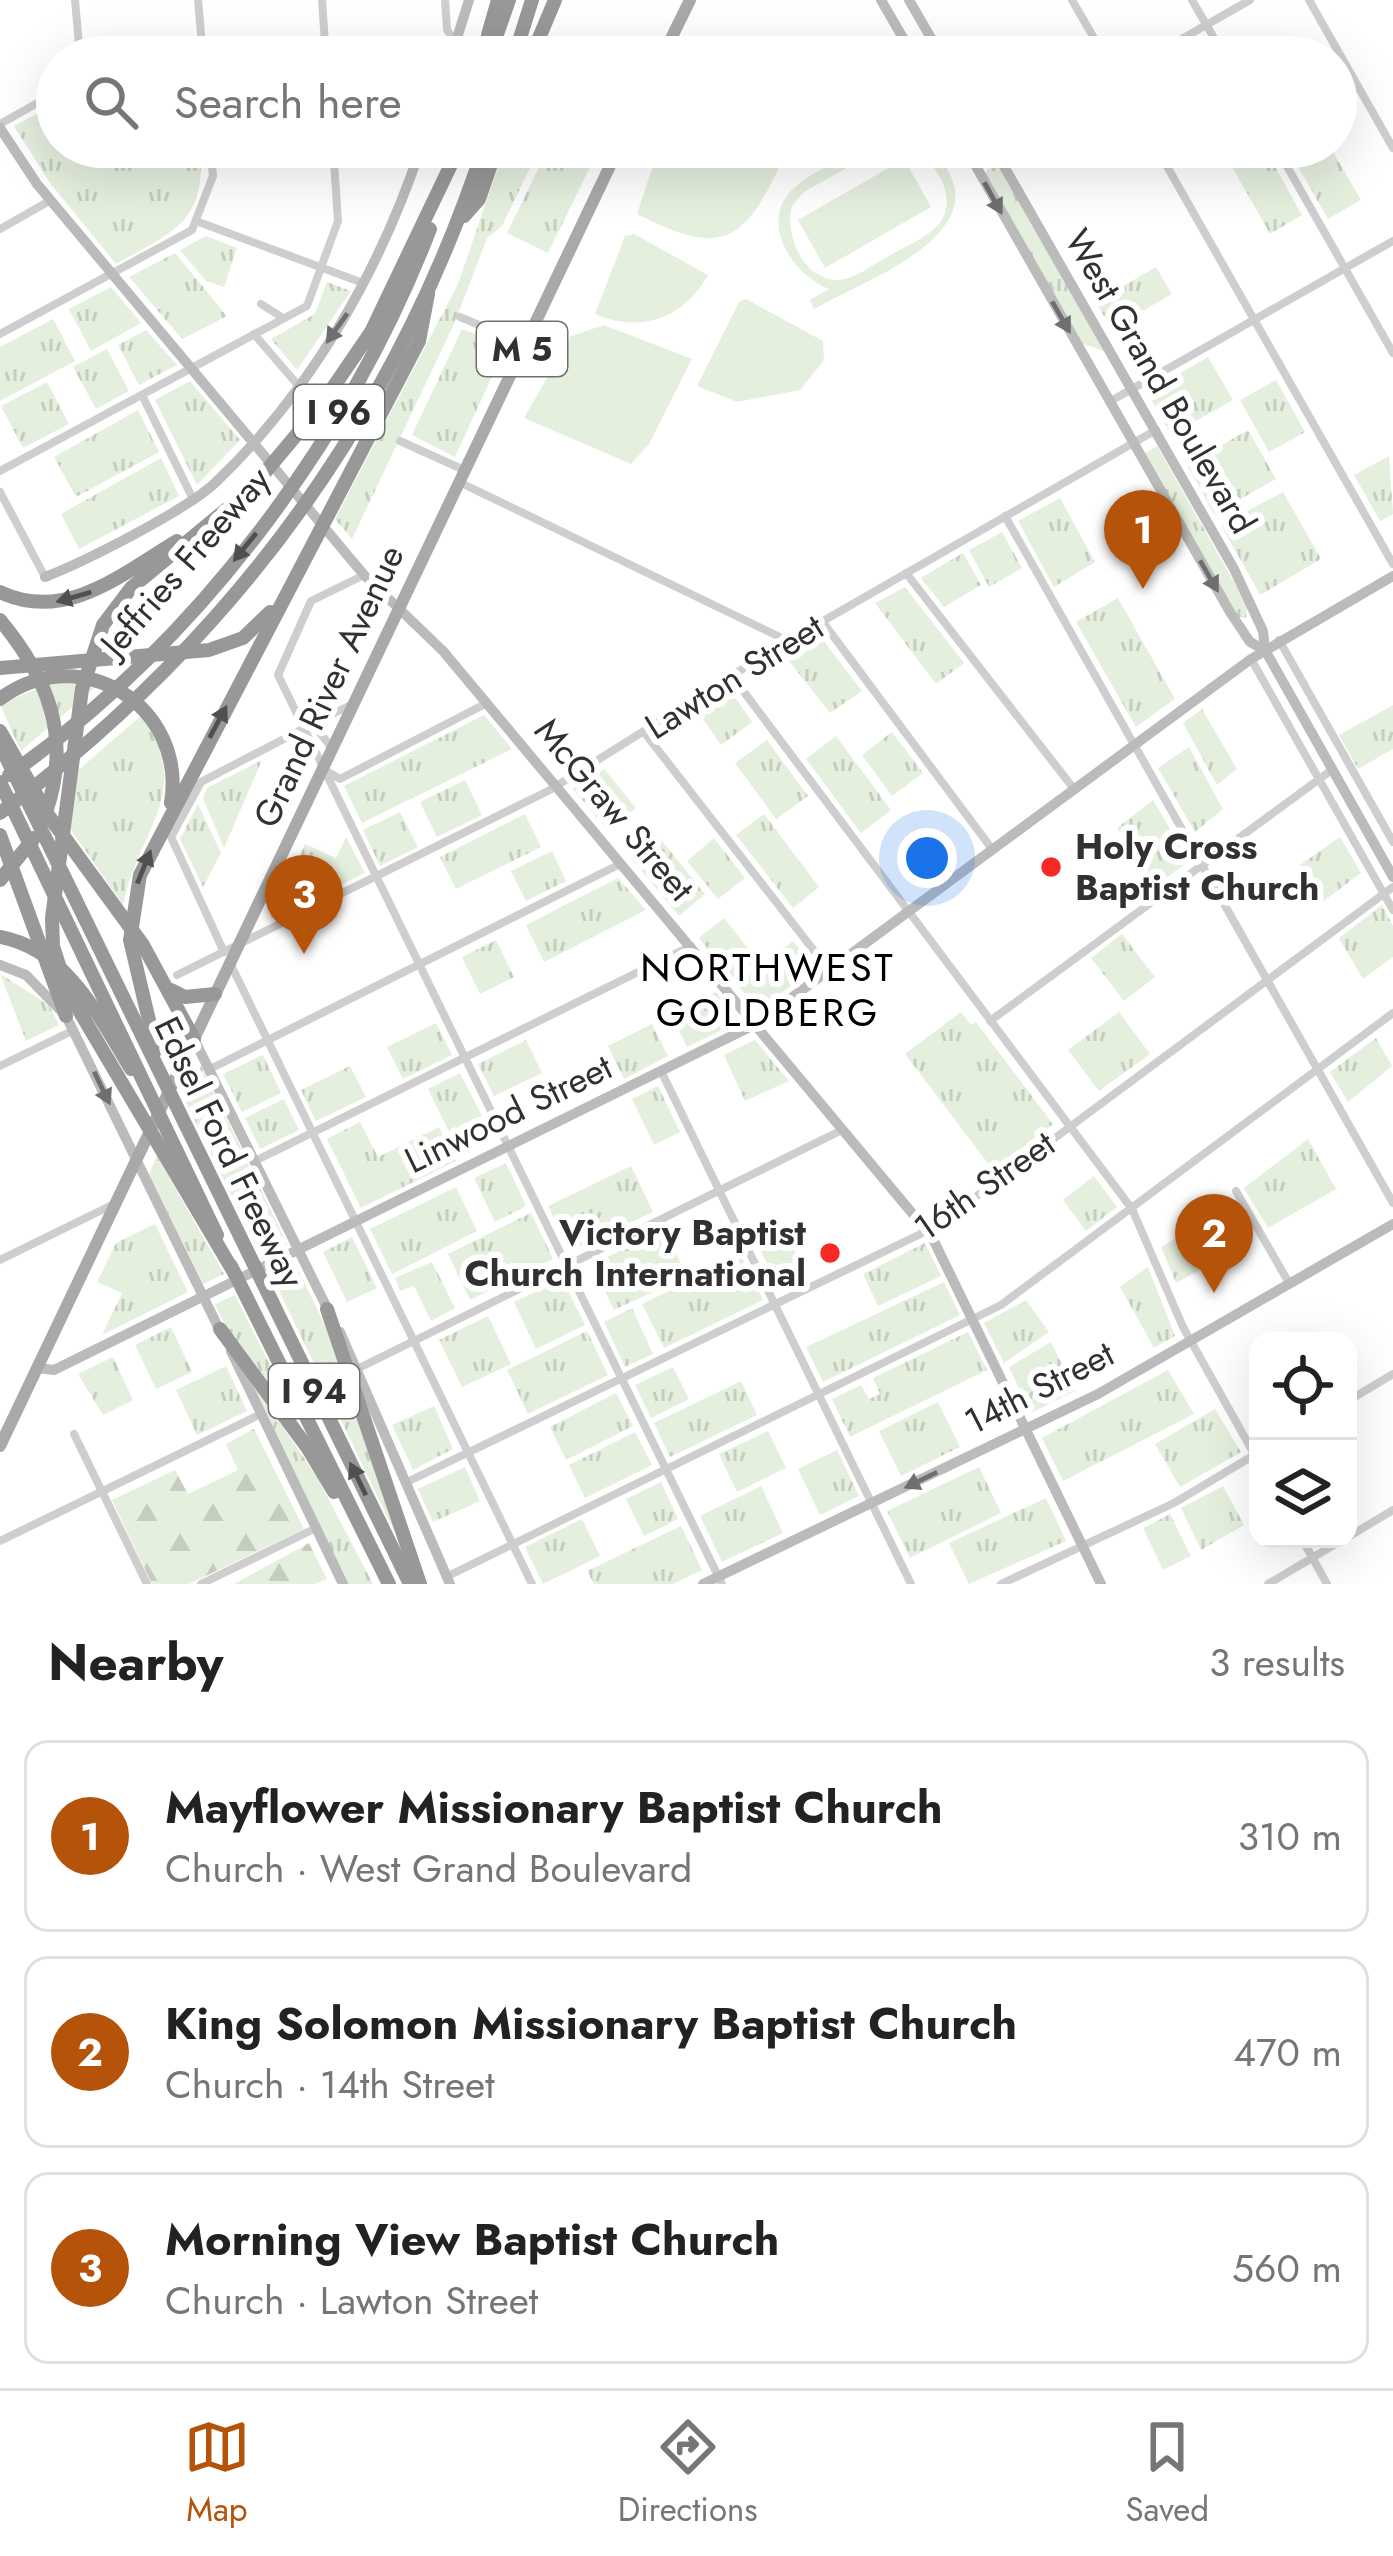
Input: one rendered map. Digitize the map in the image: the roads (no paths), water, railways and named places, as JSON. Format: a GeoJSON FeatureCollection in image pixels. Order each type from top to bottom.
{"type":"FeatureCollection","features":[{"type":"Feature","properties":{"kind":"highway"},"geometry":{"type":"LineString","coordinates":[[490,36],[498,0]]}},
{"type":"Feature","properties":{"kind":"highway"},"geometry":{"type":"LineString","coordinates":[[494,36],[509,0]]}},
{"type":"Feature","properties":{"kind":"highway"},"geometry":{"type":"LineString","coordinates":[[521,36],[532,0]]}},
{"type":"Feature","properties":{"kind":"highway"},"geometry":{"type":"LineString","coordinates":[[540,36],[555,0]]}},
{"type":"Feature","properties":{"kind":"highway"},"geometry":{"type":"LineString","coordinates":[[70,1023],[57,981],[52,918],[82,689],[93,645],[131,588],[270,469],[346,371],[397,283],[447,168]]}},
{"type":"Feature","properties":{"kind":"highway","name":"Jeffries Freeway"},"geometry":{"type":"LineString","coordinates":[[0,782],[163,640],[256,533],[340,410],[417,262],[452,168]]}},
{"type":"Feature","properties":{"kind":"highway","name":"Jeffries Freeway"},"geometry":{"type":"LineString","coordinates":[[0,813],[104,731],[205,633],[350,437],[428,295],[477,168]]}},
{"type":"Feature","properties":{"kind":"highway"},"geometry":{"type":"LineString","coordinates":[[460,220],[479,199],[490,168]]}},
{"type":"Feature","properties":{"kind":"highway"},"geometry":{"type":"LineString","coordinates":[[160,1073],[130,940],[136,886],[418,341],[428,295]]}},
{"type":"Feature","properties":{"kind":"highway"},"geometry":{"type":"LineString","coordinates":[[0,592],[38,603],[78,598],[213,521]]}},
{"type":"Feature","properties":{"kind":"highway"},"geometry":{"type":"LineString","coordinates":[[0,668],[220,648],[252,631],[289,590]]}},
{"type":"Feature","properties":{"kind":"highway"},"geometry":{"type":"LineString","coordinates":[[0,620],[24,649],[52,705],[57,774],[36,836],[0,880]]}},
{"type":"Feature","properties":{"kind":"highway"},"geometry":{"type":"LineString","coordinates":[[4,696],[39,679],[73,675],[99,679],[143,706],[165,740],[172,767],[164,825]]}},
{"type":"Feature","properties":{"kind":"highway"},"geometry":{"type":"LineString","coordinates":[[0,730],[48,815],[184,997],[215,994]]}},
{"type":"Feature","properties":{"kind":"highway","name":"Edsel Ford Freeway"},"geometry":{"type":"LineString","coordinates":[[0,745],[410,1584]]}},
{"type":"Feature","properties":{"kind":"highway","name":"Edsel Ford Freeway"},"geometry":{"type":"LineString","coordinates":[[0,782],[387,1584]]}},
{"type":"Feature","properties":{"kind":"highway"},"geometry":{"type":"LineString","coordinates":[[0,835],[34,933],[57,981],[235,1274]]}},
{"type":"Feature","properties":{"kind":"highway"},"geometry":{"type":"LineString","coordinates":[[0,937],[33,947],[64,969],[151,1093]]}},
{"type":"Feature","properties":{"kind":"highway"},"geometry":{"type":"LineString","coordinates":[[172,980],[194,1039]]}},
{"type":"Feature","properties":{"kind":"highway"},"geometry":{"type":"LineString","coordinates":[[327,1310],[420,1584]]}},
{"type":"Feature","properties":{"kind":"highway"},"geometry":{"type":"LineString","coordinates":[[220,1329],[307,1447],[387,1584]]}},
{"type":"Feature","properties":{"kind":"main road"},"geometry":{"type":"LineString","coordinates":[[672,36],[689,0]]}},
{"type":"Feature","properties":{"kind":"main road","name":"Grand River Avenue"},"geometry":{"type":"LineString","coordinates":[[0,1446],[609,168]]}},
{"type":"Feature","properties":{"kind":"street"},"geometry":{"type":"LineString","coordinates":[[75,0],[78,36]]}},
{"type":"Feature","properties":{"kind":"street"},"geometry":{"type":"LineString","coordinates":[[198,0],[201,36]]}},
{"type":"Feature","properties":{"kind":"street"},"geometry":{"type":"LineString","coordinates":[[322,0],[325,36]]}},
{"type":"Feature","properties":{"kind":"street"},"geometry":{"type":"LineString","coordinates":[[445,0],[451,36]]}},
{"type":"Feature","properties":{"kind":"street"},"geometry":{"type":"LineString","coordinates":[[457,36],[470,0]]}},
{"type":"Feature","properties":{"kind":"street"},"geometry":{"type":"LineString","coordinates":[[881,0],[902,36]]}},
{"type":"Feature","properties":{"kind":"street"},"geometry":{"type":"LineString","coordinates":[[909,0],[930,36]]}},
{"type":"Feature","properties":{"kind":"street"},"geometry":{"type":"LineString","coordinates":[[1072,0],[1093,36]]}},
{"type":"Feature","properties":{"kind":"street"},"geometry":{"type":"LineString","coordinates":[[1192,0],[1213,36]]}},
{"type":"Feature","properties":{"kind":"street"},"geometry":{"type":"LineString","coordinates":[[1187,36],[1250,0]]}},
{"type":"Feature","properties":{"kind":"street"},"geometry":{"type":"LineString","coordinates":[[1309,0],[1329,36]]}},
{"type":"Feature","properties":{"kind":"street"},"geometry":{"type":"LineString","coordinates":[[1357,85],[1393,148]]}},
{"type":"Feature","properties":{"kind":"street"},"geometry":{"type":"LineString","coordinates":[[0,126],[36,105]]}},
{"type":"Feature","properties":{"kind":"street","name":"McGraw Street"},"geometry":{"type":"LineString","coordinates":[[0,126],[52,200],[364,575],[399,606],[487,704],[926,1230],[1101,1584]]}},
{"type":"Feature","properties":{"kind":"street"},"geometry":{"type":"LineString","coordinates":[[0,334],[192,230],[212,168]]}},
{"type":"Feature","properties":{"kind":"street"},"geometry":{"type":"LineString","coordinates":[[0,471],[307,306],[338,220],[334,168]]}},
{"type":"Feature","properties":{"kind":"street"},"geometry":{"type":"LineString","coordinates":[[0,492],[45,577],[215,483],[257,443],[364,284],[412,168]]}},
{"type":"Feature","properties":{"kind":"street","name":"West Grand Boulevard"},"geometry":{"type":"LineString","coordinates":[[976,168],[1230,612],[1250,642],[1264,650]]}},
{"type":"Feature","properties":{"kind":"street","name":"West Grand Boulevard"},"geometry":{"type":"LineString","coordinates":[[1005,168],[1234,569],[1263,631],[1264,650],[1393,877]]}},
{"type":"Feature","properties":{"kind":"street"},"geometry":{"type":"LineString","coordinates":[[1168,168],[1393,564]]}},
{"type":"Feature","properties":{"kind":"street"},"geometry":{"type":"LineString","coordinates":[[1288,168],[1393,353]]}},
{"type":"Feature","properties":{"kind":"street"},"geometry":{"type":"LineString","coordinates":[[0,229],[52,200]]}},
{"type":"Feature","properties":{"kind":"street"},"geometry":{"type":"LineString","coordinates":[[196,221],[364,284]]}},
{"type":"Feature","properties":{"kind":"street"},"geometry":{"type":"LineString","coordinates":[[1109,402],[1393,241]]}},
{"type":"Feature","properties":{"kind":"street"},"geometry":{"type":"LineString","coordinates":[[261,304],[283,318]]}},
{"type":"Feature","properties":{"kind":"street"},"geometry":{"type":"LineString","coordinates":[[460,317],[525,344]]}},
{"type":"Feature","properties":{"kind":"street"},"geometry":{"type":"LineString","coordinates":[[254,334],[297,384]]}},
{"type":"Feature","properties":{"kind":"street"},"geometry":{"type":"LineString","coordinates":[[142,395],[193,499]]}},
{"type":"Feature","properties":{"kind":"street","name":"Lawton Street"},"geometry":{"type":"LineString","coordinates":[[172,980],[557,786],[788,640],[1156,430]]}},
{"type":"Feature","properties":{"kind":"street"},"geometry":{"type":"LineString","coordinates":[[400,441],[788,640]]}},
{"type":"Feature","properties":{"kind":"street"},"geometry":{"type":"LineString","coordinates":[[1005,516],[1393,1203]]}},
{"type":"Feature","properties":{"kind":"street"},"geometry":{"type":"LineString","coordinates":[[906,573],[1074,789]]}},
{"type":"Feature","properties":{"kind":"street"},"geometry":{"type":"LineString","coordinates":[[364,575],[311,602],[278,674],[720,1580]]}},
{"type":"Feature","properties":{"kind":"street","name":"Linwood Street"},"geometry":{"type":"LineString","coordinates":[[37,1368],[54,1370],[756,1024],[1251,659],[1393,576]]}},
{"type":"Feature","properties":{"kind":"street"},"geometry":{"type":"LineString","coordinates":[[822,621],[992,849]]}},
{"type":"Feature","properties":{"kind":"street"},"geometry":{"type":"LineString","coordinates":[[1279,640],[1393,842]]}},
{"type":"Feature","properties":{"kind":"street"},"geometry":{"type":"LineString","coordinates":[[1251,659],[1388,890],[1393,910]]}},
{"type":"Feature","properties":{"kind":"street"},"geometry":{"type":"LineString","coordinates":[[732,676],[1132,1209],[1190,1341],[1249,1443]]}},
{"type":"Feature","properties":{"kind":"street"},"geometry":{"type":"LineString","coordinates":[[352,704],[199,784],[171,837],[532,1584]]}},
{"type":"Feature","properties":{"kind":"street"},"geometry":{"type":"LineString","coordinates":[[323,766],[340,779],[487,704]]}},
{"type":"Feature","properties":{"kind":"street"},"geometry":{"type":"LineString","coordinates":[[322,719],[320,731],[332,748]]}},
{"type":"Feature","properties":{"kind":"street"},"geometry":{"type":"LineString","coordinates":[[644,732],[830,970]]}},
{"type":"Feature","properties":{"kind":"street"},"geometry":{"type":"LineString","coordinates":[[990,1021],[1333,769]]}},
{"type":"Feature","properties":{"kind":"street"},"geometry":{"type":"LineString","coordinates":[[209,1070],[622,863]]}},
{"type":"Feature","properties":{"kind":"street","name":"16th Street"},"geometry":{"type":"LineString","coordinates":[[407,1482],[926,1230],[1388,890]]}},
{"type":"Feature","properties":{"kind":"street"},"geometry":{"type":"LineString","coordinates":[[254,1162],[691,946]]}},
{"type":"Feature","properties":{"kind":"street"},"geometry":{"type":"LineString","coordinates":[[0,964],[26,975],[70,1023],[208,1295],[343,1584]]}},
{"type":"Feature","properties":{"kind":"street"},"geometry":{"type":"LineString","coordinates":[[194,1039],[359,1368],[448,1580],[513,1543],[1001,1305],[1393,1013]]}},
{"type":"Feature","properties":{"kind":"street"},"geometry":{"type":"LineString","coordinates":[[0,1066],[70,1023]]}},
{"type":"Feature","properties":{"kind":"street"},"geometry":{"type":"LineString","coordinates":[[662,1071],[911,1584]]}},
{"type":"Feature","properties":{"kind":"street"},"geometry":{"type":"LineString","coordinates":[[359,1368],[843,1130]]}},
{"type":"Feature","properties":{"kind":"street"},"geometry":{"type":"LineString","coordinates":[[1236,1190],[1289,1283]]}},
{"type":"Feature","properties":{"kind":"street"},"geometry":{"type":"LineString","coordinates":[[0,1260],[117,1202]]}},
{"type":"Feature","properties":{"kind":"street","name":"14th Street"},"geometry":{"type":"LineString","coordinates":[[703,1584],[720,1580],[1025,1429],[1393,1224]]}},
{"type":"Feature","properties":{"kind":"street"},"geometry":{"type":"LineString","coordinates":[[1357,1396],[1393,1374]]}},
{"type":"Feature","properties":{"kind":"street"},"geometry":{"type":"LineString","coordinates":[[0,1541],[261,1414]]}},
{"type":"Feature","properties":{"kind":"street"},"geometry":{"type":"LineString","coordinates":[[74,1435],[146,1584]]}},
{"type":"Feature","properties":{"kind":"street"},"geometry":{"type":"LineString","coordinates":[[1001,1584],[1249,1461]]}},
{"type":"Feature","properties":{"kind":"street"},"geometry":{"type":"LineString","coordinates":[[1357,1531],[1393,1510]]}},
{"type":"Feature","properties":{"kind":"street"},"geometry":{"type":"LineString","coordinates":[[201,1584],[316,1528]]}},
{"type":"Feature","properties":{"kind":"street"},"geometry":{"type":"LineString","coordinates":[[1307,1548],[1327,1584]]}},
{"type":"Feature","properties":{"kind":"street"},"geometry":{"type":"LineString","coordinates":[[1268,1584],[1329,1548]]}},
{"type":"Feature","properties":{"kind":"place","name":"Mayflower Missionary Baptist Church"},"geometry":{"type":"Point","coordinates":[1143,589]}},
{"type":"Feature","properties":{"kind":"place","name":"Holy Cross Baptist Church"},"geometry":{"type":"Point","coordinates":[1051,867]}},
{"type":"Feature","properties":{"kind":"place","name":"Morning View Baptist Church"},"geometry":{"type":"Point","coordinates":[304,954]}},
{"type":"Feature","properties":{"kind":"place","name":"Victory Baptist Church International"},"geometry":{"type":"Point","coordinates":[830,1253]}},
{"type":"Feature","properties":{"kind":"place","name":"King Solomon Missionary Baptist Church"},"geometry":{"type":"Point","coordinates":[1214,1293]}},
{"type":"Feature","properties":{"kind":"district","name":"NORTHWEST GOLDBERG"},"geometry":{"type":"Point","coordinates":[768,990]}}]}
